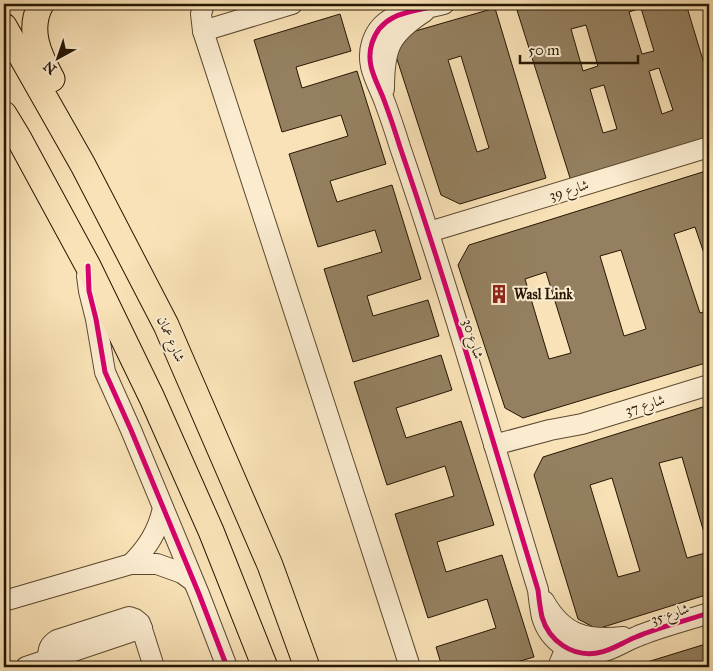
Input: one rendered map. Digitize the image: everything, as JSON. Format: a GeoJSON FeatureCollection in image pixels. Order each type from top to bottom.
{"type":"FeatureCollection","features":[{"type":"Feature","properties":{"kind":"main road"},"geometry":{"type":"LineString","coordinates":[[41,4],[36,18],[34,38],[38,52],[84,134],[86,149],[83,165]]}},
{"type":"Feature","properties":{"kind":"main road","name":"شارع عمان"},"geometry":{"type":"LineString","coordinates":[[4,26],[83,165],[166,326],[270,565],[307,667]]}},
{"type":"Feature","properties":{"kind":"main road"},"geometry":{"type":"LineString","coordinates":[[4,114],[88,266],[152,398],[207,522],[265,667]]}},
{"type":"Feature","properties":{"kind":"street"},"geometry":{"type":"LineString","coordinates":[[204,4],[201,14],[203,31],[410,667]]}},
{"type":"Feature","properties":{"kind":"street"},"geometry":{"type":"LineString","coordinates":[[203,31],[292,4]]}},
{"type":"Feature","properties":{"kind":"street","name":"شارع 30"},"geometry":{"type":"LineString","coordinates":[[438,6],[403,28],[394,38],[384,64],[383,98],[429,232],[538,590],[545,625],[554,638],[566,648]]}},
{"type":"Feature","properties":{"kind":"street","name":"شارع 39"},"geometry":{"type":"LineString","coordinates":[[429,232],[709,147]]}},
{"type":"Feature","properties":{"kind":"street"},"geometry":{"type":"LineString","coordinates":[[88,266],[89,292],[96,319],[105,372],[194,581],[227,667]]}},
{"type":"Feature","properties":{"kind":"street","name":"شارع 37"},"geometry":{"type":"LineString","coordinates":[[496,452],[553,438],[582,424],[709,385]]}},
{"type":"Feature","properties":{"kind":"street"},"geometry":{"type":"LineString","coordinates":[[131,564],[156,533],[163,508]]}},
{"type":"Feature","properties":{"kind":"street"},"geometry":{"type":"LineString","coordinates":[[4,601],[131,564],[144,563],[170,568],[194,581]]}},
{"type":"Feature","properties":{"kind":"street","name":"شارع 30"},"geometry":{"type":"LineString","coordinates":[[538,590],[550,612],[559,622],[582,636],[596,639],[637,636]]}},
{"type":"Feature","properties":{"kind":"street","name":"شارع 35"},"geometry":{"type":"LineString","coordinates":[[637,636],[709,613]]}},
{"type":"Feature","properties":{"kind":"street"},"geometry":{"type":"LineString","coordinates":[[26,667],[49,659],[49,648],[57,640],[129,617],[135,618],[142,628],[154,667]]}},
{"type":"Feature","properties":{"kind":"street"},"geometry":{"type":"LineString","coordinates":[[558,667],[566,648],[588,654],[598,653],[637,636]]}},
{"type":"Feature","properties":{"kind":"building"},"geometry":{"type":"Polygon","coordinates":[[[527,4],[686,4],[709,80],[709,137],[571,181],[516,7],[527,4]],[[641,8],[629,12],[642,54],[654,51],[641,8]],[[586,25],[571,29],[583,71],[598,66],[586,25]],[[659,68],[649,71],[662,114],[673,110],[659,68]],[[604,85],[590,89],[603,133],[617,129],[604,85]]]}},
{"type":"Feature","properties":{"kind":"building"},"geometry":{"type":"Polygon","coordinates":[[[495,8],[546,178],[460,204],[441,195],[395,53],[405,34],[495,8]],[[461,56],[448,60],[477,152],[489,148],[461,56]]]}},
{"type":"Feature","properties":{"kind":"building"},"geometry":{"type":"Polygon","coordinates":[[[340,14],[351,51],[296,67],[302,88],[357,71],[386,164],[330,181],[337,202],[392,185],[421,279],[367,296],[373,316],[428,300],[439,336],[353,362],[324,269],[382,252],[375,230],[318,247],[289,154],[348,136],[341,115],[282,132],[254,40],[340,14]]]}},
{"type":"Feature","properties":{"kind":"building","name":"Wasl Link"},"geometry":{"type":"Polygon","coordinates":[[[709,170],[709,268],[695,227],[674,234],[700,313],[709,310],[709,362],[523,418],[505,408],[458,265],[469,245],[709,170]],[[621,250],[600,256],[624,336],[646,329],[621,250]],[[546,272],[525,279],[549,359],[571,353],[546,272]]]}},
{"type":"Feature","properties":{"kind":"building"},"geometry":{"type":"Polygon","coordinates":[[[441,355],[452,390],[396,408],[406,438],[461,421],[494,525],[437,542],[446,572],[502,555],[534,657],[500,667],[442,667],[436,647],[496,628],[487,599],[428,618],[395,514],[454,496],[445,466],[387,485],[354,382],[441,355]]]}},
{"type":"Feature","properties":{"kind":"building"},"geometry":{"type":"Polygon","coordinates":[[[709,405],[709,550],[682,457],[659,463],[687,558],[709,552],[709,594],[597,629],[578,619],[534,475],[543,457],[709,405]],[[612,478],[590,485],[618,577],[640,571],[612,478]]]}},
{"type":"Feature","properties":{"kind":"building"},"geometry":{"type":"Polygon","coordinates":[[[709,643],[709,667],[631,667],[709,643]]]}},
{"type":"Feature","properties":{"kind":"cycle path"},"geometry":{"type":"LineString","coordinates":[[444,4],[401,14],[384,24],[377,32],[372,43],[370,51],[371,66],[454,312],[538,590],[541,614],[545,626],[563,646],[570,650],[588,654],[607,650],[654,630],[709,613]]}},
{"type":"Feature","properties":{"kind":"cycle path"},"geometry":{"type":"LineString","coordinates":[[88,266],[89,291],[105,372],[199,594],[227,667]]}},
{"type":"Feature","properties":{"kind":"place","name":"Wasl Link"},"geometry":{"type":"Point","coordinates":[499,294]}}]}
